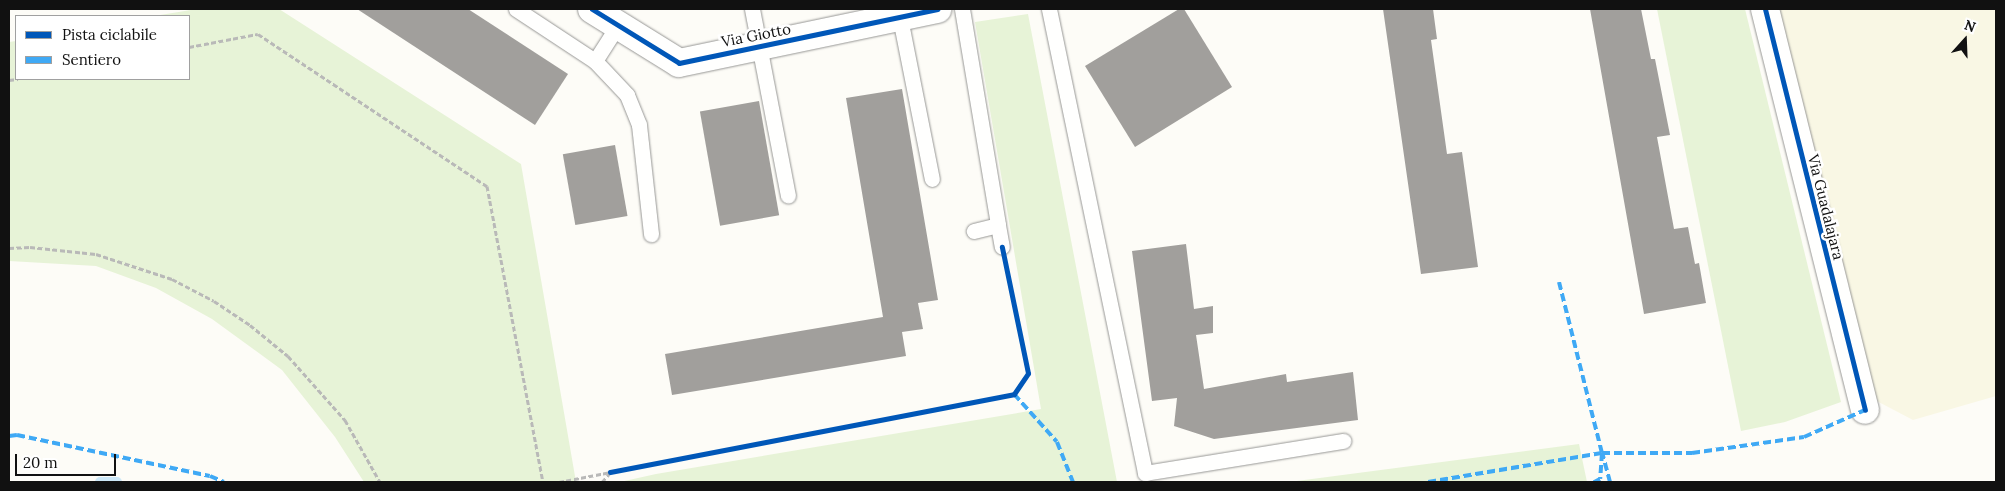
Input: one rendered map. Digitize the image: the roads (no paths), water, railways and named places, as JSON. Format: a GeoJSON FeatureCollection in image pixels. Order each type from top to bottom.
{"type":"FeatureCollection","features":[{"type":"Feature","properties":{"kind":"street","name":"Via Giotto"},"geometry":{"type":"LineString","coordinates":[[592,9],[678,63],[937,9]]}},
{"type":"Feature","properties":{"kind":"street","name":"Via Guadalajara"},"geometry":{"type":"LineString","coordinates":[[1765,9],[1865,410]]}},
{"type":"Feature","properties":{"kind":"lane"},"geometry":{"type":"LineString","coordinates":[[516,9],[595,61],[627,95],[639,125],[651,234]]}},
{"type":"Feature","properties":{"kind":"lane"},"geometry":{"type":"LineString","coordinates":[[752,9],[788,196]]}},
{"type":"Feature","properties":{"kind":"lane"},"geometry":{"type":"LineString","coordinates":[[962,9],[1002,247]]}},
{"type":"Feature","properties":{"kind":"lane"},"geometry":{"type":"LineString","coordinates":[[1049,9],[1145,473],[1343,441]]}},
{"type":"Feature","properties":{"kind":"lane"},"geometry":{"type":"LineString","coordinates":[[900,18],[932,179]]}},
{"type":"Feature","properties":{"kind":"lane"},"geometry":{"type":"LineString","coordinates":[[595,61],[618,26]]}},
{"type":"Feature","properties":{"kind":"lane"},"geometry":{"type":"LineString","coordinates":[[974,231],[998,225]]}},
{"type":"Feature","properties":{"kind":"waterway"},"geometry":{"type":"LineString","coordinates":[[100,482],[117,482]]}}]}
